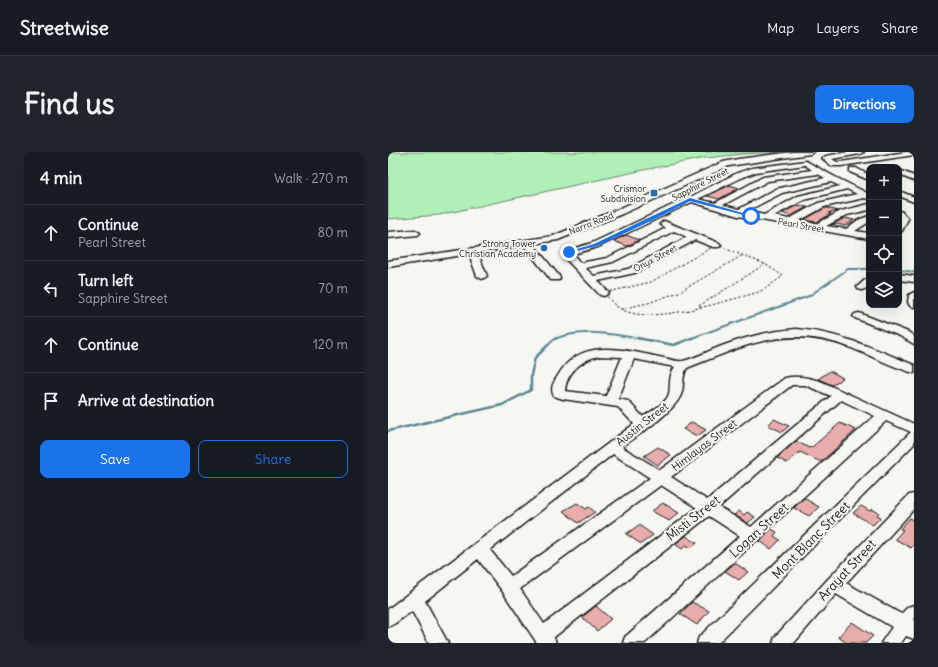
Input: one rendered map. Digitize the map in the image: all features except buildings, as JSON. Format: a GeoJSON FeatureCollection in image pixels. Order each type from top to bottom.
{"type":"FeatureCollection","features":[{"type":"Feature","properties":{"kind":"street","name":"Narra Road"},"geometry":{"type":"LineString","coordinates":[[388,264],[555,238],[726,164],[738,161],[810,152]]}},
{"type":"Feature","properties":{"kind":"street"},"geometry":{"type":"LineString","coordinates":[[860,152],[826,159],[835,164],[841,164],[914,153]]}},
{"type":"Feature","properties":{"kind":"street"},"geometry":{"type":"LineString","coordinates":[[881,152],[891,157]]}},
{"type":"Feature","properties":{"kind":"street"},"geometry":{"type":"LineString","coordinates":[[889,164],[914,160]]}},
{"type":"Feature","properties":{"kind":"street","name":"Sapphire Street"},"geometry":{"type":"LineString","coordinates":[[579,266],[568,255],[569,252],[595,245],[652,219],[748,171],[806,163],[820,171]]}},
{"type":"Feature","properties":{"kind":"street"},"geometry":{"type":"LineString","coordinates":[[866,168],[853,170],[866,176]]}},
{"type":"Feature","properties":{"kind":"street"},"geometry":{"type":"LineString","coordinates":[[714,207],[766,179],[820,171],[832,179],[866,196]]}},
{"type":"Feature","properties":{"kind":"street"},"geometry":{"type":"LineString","coordinates":[[902,173],[914,179]]}},
{"type":"Feature","properties":{"kind":"street"},"geometry":{"type":"LineString","coordinates":[[738,213],[779,191],[832,179]]}},
{"type":"Feature","properties":{"kind":"street"},"geometry":{"type":"LineString","coordinates":[[765,218],[801,198],[847,187]]}},
{"type":"Feature","properties":{"kind":"street","name":"Pearl Street"},"geometry":{"type":"LineString","coordinates":[[664,192],[738,213],[866,236]]}},
{"type":"Feature","properties":{"kind":"street"},"geometry":{"type":"LineString","coordinates":[[902,194],[914,200]]}},
{"type":"Feature","properties":{"kind":"street"},"geometry":{"type":"LineString","coordinates":[[789,223],[821,205],[866,196]]}},
{"type":"Feature","properties":{"kind":"street"},"geometry":{"type":"LineString","coordinates":[[817,227],[844,213],[866,208]]}},
{"type":"Feature","properties":{"kind":"street"},"geometry":{"type":"LineString","coordinates":[[652,219],[716,245]]}},
{"type":"Feature","properties":{"kind":"street"},"geometry":{"type":"LineString","coordinates":[[847,233],[861,222],[866,220]]}},
{"type":"Feature","properties":{"kind":"street"},"geometry":{"type":"LineString","coordinates":[[604,293],[579,266],[610,260],[673,228]]}},
{"type":"Feature","properties":{"kind":"street"},"geometry":{"type":"LineString","coordinates":[[388,234],[415,233]]}},
{"type":"Feature","properties":{"kind":"street","name":"Onyx Street"},"geometry":{"type":"LineString","coordinates":[[591,280],[631,271],[695,236]]}},
{"type":"Feature","properties":{"kind":"street"},"geometry":{"type":"LineString","coordinates":[[527,243],[555,278]]}},
{"type":"Feature","properties":{"kind":"street"},"geometry":{"type":"LineString","coordinates":[[472,251],[482,276]]}},
{"type":"Feature","properties":{"kind":"street"},"geometry":{"type":"LineString","coordinates":[[902,277],[914,279]]}},
{"type":"Feature","properties":{"kind":"street"},"geometry":{"type":"LineString","coordinates":[[914,295],[914,304]]}},
{"type":"Feature","properties":{"kind":"street"},"geometry":{"type":"LineString","coordinates":[[859,316],[904,334],[914,341]]}},
{"type":"Feature","properties":{"kind":"street"},"geometry":{"type":"LineString","coordinates":[[642,424],[627,407],[612,401],[563,395],[558,393],[558,390],[570,366],[580,358],[596,353],[629,356],[683,365],[750,340],[772,335],[799,333],[811,333],[830,337],[913,364]]}},
{"type":"Feature","properties":{"kind":"street"},"geometry":{"type":"LineString","coordinates":[[612,401],[629,356]]}},
{"type":"Feature","properties":{"kind":"street","name":"Austin Street"},"geometry":{"type":"LineString","coordinates":[[388,619],[480,550],[674,398],[677,373],[683,365]]}},
{"type":"Feature","properties":{"kind":"street","name":"Himlayas Street"},"geometry":{"type":"LineString","coordinates":[[509,587],[661,477],[784,384],[796,380],[806,381],[914,429]]}},
{"type":"Feature","properties":{"kind":"street","name":"Misti Street"},"geometry":{"type":"LineString","coordinates":[[545,639],[708,508],[839,395]]}},
{"type":"Feature","properties":{"kind":"street","name":"Logan Street"},"geometry":{"type":"LineString","coordinates":[[632,643],[885,416]]}},
{"type":"Feature","properties":{"kind":"street","name":"Mont Blanc Street"},"geometry":{"type":"LineString","coordinates":[[706,643],[914,436]]}},
{"type":"Feature","properties":{"kind":"street"},"geometry":{"type":"LineString","coordinates":[[612,447],[753,536]]}},
{"type":"Feature","properties":{"kind":"street","name":"Arayat Street"},"geometry":{"type":"LineString","coordinates":[[782,643],[834,584],[914,499]]}},
{"type":"Feature","properties":{"kind":"street"},"geometry":{"type":"LineString","coordinates":[[480,550],[488,558],[545,639]]}},
{"type":"Feature","properties":{"kind":"street"},"geometry":{"type":"LineString","coordinates":[[834,584],[911,622],[890,643]]}},
{"type":"Feature","properties":{"kind":"street"},"geometry":{"type":"LineString","coordinates":[[415,600],[439,643]]}},
{"type":"Feature","properties":{"kind":"path"},"geometry":{"type":"LineString","coordinates":[[716,245],[765,264],[783,276],[765,289],[756,293],[664,315],[651,316],[633,314],[620,309],[604,293],[645,284],[660,278],[716,245]]}},
{"type":"Feature","properties":{"kind":"path"},"geometry":{"type":"LineString","coordinates":[[620,309],[648,303],[678,292],[743,255]]}},
{"type":"Feature","properties":{"kind":"path"},"geometry":{"type":"LineString","coordinates":[[696,307],[765,264]]}},
{"type":"Feature","properties":{"kind":"green space"},"geometry":{"type":"Polygon","coordinates":[[[388,152],[780,152],[705,158],[439,215],[388,219],[388,152]]]}},
{"type":"Feature","properties":{"kind":"waterway"},"geometry":{"type":"LineString","coordinates":[[689,339],[809,296],[848,269],[866,269]]}},
{"type":"Feature","properties":{"kind":"waterway"},"geometry":{"type":"LineString","coordinates":[[902,270],[914,272]]}},
{"type":"Feature","properties":{"kind":"waterway"},"geometry":{"type":"LineString","coordinates":[[556,338],[576,334],[598,333],[640,339]]}},
{"type":"Feature","properties":{"kind":"waterway"},"geometry":{"type":"LineString","coordinates":[[388,431],[502,405],[531,390],[531,375],[535,358],[556,338]]}},
{"type":"Feature","properties":{"kind":"waterway"},"geometry":{"type":"LineString","coordinates":[[640,339],[674,345],[692,338]]}},
{"type":"Feature","properties":{"kind":"place","name":"Crismor Subdivision"},"geometry":{"type":"Point","coordinates":[654,193]}},
{"type":"Feature","properties":{"kind":"place","name":"Strong Tower Christian Academy"},"geometry":{"type":"Point","coordinates":[544,248]}},
{"type":"Feature","properties":{"kind":"route"},"geometry":{"type":"LineString","coordinates":[[569,252],[595,245],[690,200],[751,216]]}}]}
